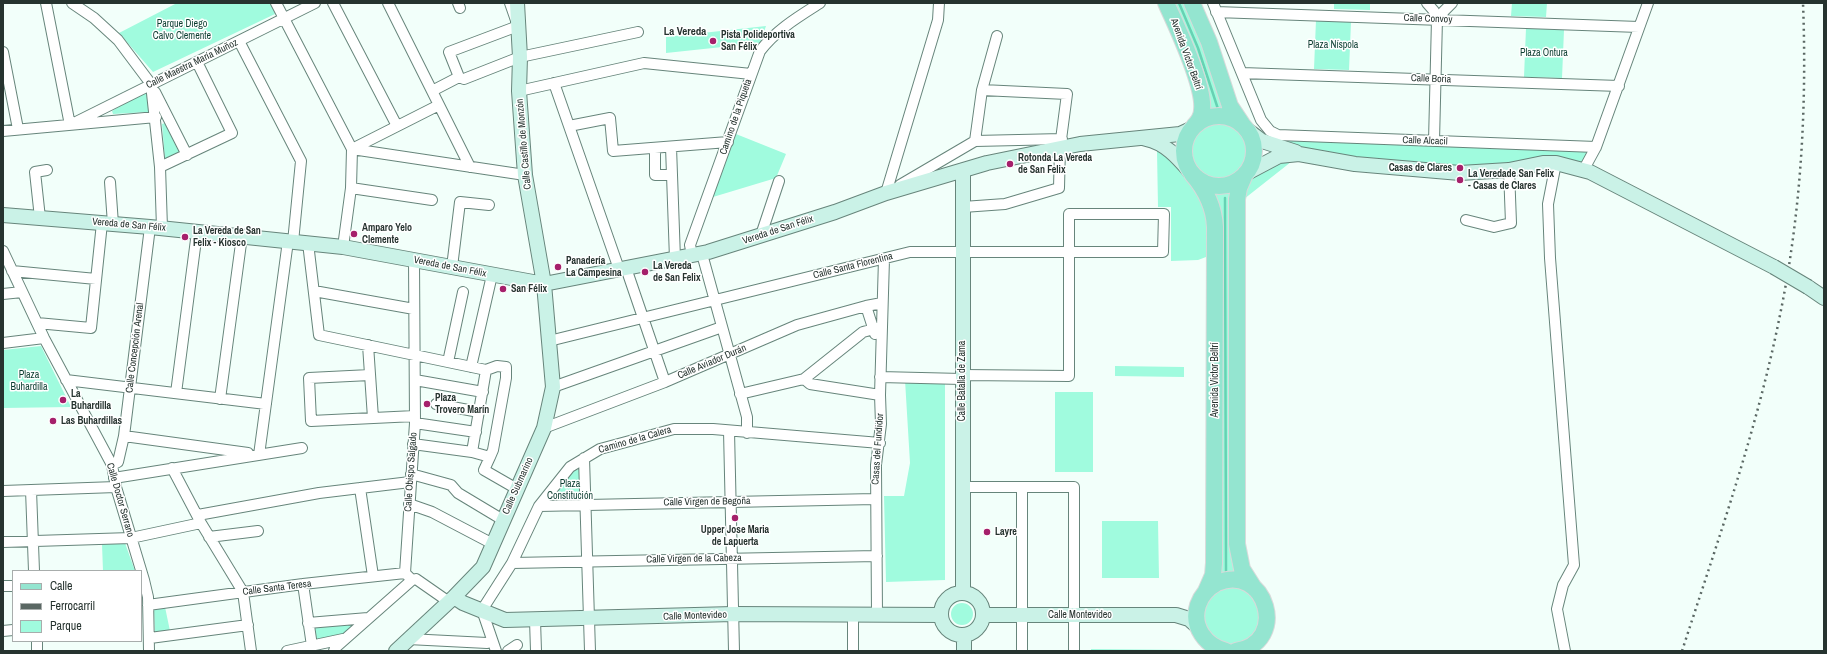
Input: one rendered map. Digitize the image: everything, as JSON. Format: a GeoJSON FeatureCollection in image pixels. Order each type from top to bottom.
{"type":"FeatureCollection","features":[{"type":"Feature","properties":{"kind":"main road","name":"Calle Castillo de Monzón"},"geometry":{"type":"LineString","coordinates":[[517,3],[520,57],[519,91],[525,175],[544,284]]}},
{"type":"Feature","properties":{"kind":"main road","name":"Avenida Víctor Beltrí"},"geometry":{"type":"LineString","coordinates":[[1166,3],[1187,52],[1202,98],[1202,113],[1193,128]]}},
{"type":"Feature","properties":{"kind":"main road"},"geometry":{"type":"LineString","coordinates":[[1192,3],[1209,42],[1230,106],[1252,139],[1254,150],[1252,162],[1238,188],[1237,199],[1237,544],[1242,569],[1254,588],[1264,600],[1268,615],[1267,623],[1262,635],[1244,649]]}},
{"type":"Feature","properties":{"kind":"main road"},"geometry":{"type":"LineString","coordinates":[[1192,174],[1186,164],[1184,148],[1187,137],[1193,128],[1202,121],[1217,116],[1234,119],[1256,138],[1268,144],[1312,156]]}},
{"type":"Feature","properties":{"kind":"main road","name":"Vereda de San Félix"},"geometry":{"type":"LineString","coordinates":[[3,215],[107,223],[343,247],[544,284],[697,255],[835,212],[886,193],[1061,143],[1180,134],[1193,128]]}},
{"type":"Feature","properties":{"kind":"main road"},"geometry":{"type":"LineString","coordinates":[[1138,138],[1162,145],[1177,156],[1192,174],[1204,183],[1219,186],[1233,183],[1245,174],[1279,156],[1299,154],[1356,164],[1460,173],[1509,170],[1543,163],[1556,163],[1584,169],[1774,267],[1824,298]]}},
{"type":"Feature","properties":{"kind":"main road","name":"Calle Batalla de Zama"},"geometry":{"type":"LineString","coordinates":[[963,170],[963,593]]}},
{"type":"Feature","properties":{"kind":"main road","name":"Avenida Víctor Beltrí"},"geometry":{"type":"LineString","coordinates":[[1192,174],[1204,188],[1209,199],[1213,210],[1215,227],[1214,569],[1196,616],[1205,639]]}},
{"type":"Feature","properties":{"kind":"main road","name":"Calle Submarino"},"geometry":{"type":"LineString","coordinates":[[396,651],[451,600],[482,568],[544,428],[553,387],[544,284]]}},
{"type":"Feature","properties":{"kind":"main road"},"geometry":{"type":"LineString","coordinates":[[1203,597],[1216,584],[1229,580],[1241,581],[1254,588]]}},
{"type":"Feature","properties":{"kind":"main road"},"geometry":{"type":"LineString","coordinates":[[963,593],[971,595],[978,600],[982,607],[983,615],[978,628],[964,635],[955,634],[946,628],[941,615],[945,602],[956,594],[963,593]]}},
{"type":"Feature","properties":{"kind":"main road","name":"Calle Montevideo"},"geometry":{"type":"LineString","coordinates":[[1176,616],[1189,611],[1203,597]]}},
{"type":"Feature","properties":{"kind":"main road","name":"Calle Montevideo"},"geometry":{"type":"LineString","coordinates":[[451,600],[482,610],[505,620],[589,619],[733,614],[941,615]]}},
{"type":"Feature","properties":{"kind":"main road","name":"Calle Montevideo"},"geometry":{"type":"LineString","coordinates":[[983,615],[1074,614],[1176,616],[1189,619],[1205,639]]}},
{"type":"Feature","properties":{"kind":"main road"},"geometry":{"type":"LineString","coordinates":[[964,635],[964,651]]}},
{"type":"Feature","properties":{"kind":"main road"},"geometry":{"type":"LineString","coordinates":[[1205,639],[1214,646],[1226,651]]}},
{"type":"Feature","properties":{"kind":"street"},"geometry":{"type":"LineString","coordinates":[[46,3],[70,125]]}},
{"type":"Feature","properties":{"kind":"street"},"geometry":{"type":"LineString","coordinates":[[72,3],[94,18],[118,40],[151,84],[187,154]]}},
{"type":"Feature","properties":{"kind":"street"},"geometry":{"type":"LineString","coordinates":[[276,3],[352,149],[351,188],[343,247]]}},
{"type":"Feature","properties":{"kind":"street","name":"Calle Maestra María Muñoz"},"geometry":{"type":"LineString","coordinates":[[70,125],[315,3]]}},
{"type":"Feature","properties":{"kind":"street"},"geometry":{"type":"LineString","coordinates":[[333,3],[397,126]]}},
{"type":"Feature","properties":{"kind":"street"},"geometry":{"type":"LineString","coordinates":[[388,3],[470,167]]}},
{"type":"Feature","properties":{"kind":"street"},"geometry":{"type":"LineString","coordinates":[[459,77],[449,52],[518,26],[510,3]]}},
{"type":"Feature","properties":{"kind":"street","name":"Camino de la Piqueta"},"geometry":{"type":"LineString","coordinates":[[747,433],[747,417],[722,326],[697,255],[690,245],[760,51],[770,39],[791,22],[820,3]]}},
{"type":"Feature","properties":{"kind":"street"},"geometry":{"type":"LineString","coordinates":[[886,193],[938,20],[939,3]]}},
{"type":"Feature","properties":{"kind":"street"},"geometry":{"type":"LineString","coordinates":[[1427,3],[1438,16],[1434,141]]}},
{"type":"Feature","properties":{"kind":"street"},"geometry":{"type":"LineString","coordinates":[[1438,16],[1452,3]]}},
{"type":"Feature","properties":{"kind":"street"},"geometry":{"type":"LineString","coordinates":[[1584,169],[1596,147],[1648,3]]}},
{"type":"Feature","properties":{"kind":"street"},"geometry":{"type":"LineString","coordinates":[[1214,8],[1242,73]]}},
{"type":"Feature","properties":{"kind":"street","name":"Calle Convoy"},"geometry":{"type":"LineString","coordinates":[[1214,8],[1438,16],[1639,27]]}},
{"type":"Feature","properties":{"kind":"street"},"geometry":{"type":"LineString","coordinates":[[432,91],[459,77],[464,79],[520,57],[638,32]]}},
{"type":"Feature","properties":{"kind":"street"},"geometry":{"type":"LineString","coordinates":[[997,36],[982,90],[974,141],[1061,143]]}},
{"type":"Feature","properties":{"kind":"street"},"geometry":{"type":"LineString","coordinates":[[239,41],[301,162],[259,455]]}},
{"type":"Feature","properties":{"kind":"street"},"geometry":{"type":"LineString","coordinates":[[3,52],[18,130]]}},
{"type":"Feature","properties":{"kind":"street"},"geometry":{"type":"LineString","coordinates":[[160,167],[232,133],[197,62]]}},
{"type":"Feature","properties":{"kind":"street"},"geometry":{"type":"LineString","coordinates":[[519,91],[644,63],[751,74]]}},
{"type":"Feature","properties":{"kind":"street","name":"Calle Boria"},"geometry":{"type":"LineString","coordinates":[[1242,73],[1619,86]]}},
{"type":"Feature","properties":{"kind":"street","name":"Calle Alcacil"},"geometry":{"type":"LineString","coordinates":[[1242,73],[1261,120],[1270,130],[1283,136],[1596,147]]}},
{"type":"Feature","properties":{"kind":"street"},"geometry":{"type":"LineString","coordinates":[[554,83],[623,269],[655,350],[665,382]]}},
{"type":"Feature","properties":{"kind":"street","name":"Calle Concepción Arenal"},"geometry":{"type":"LineString","coordinates":[[112,465],[118,462],[124,436],[130,388],[156,228],[160,167],[156,117],[151,84]]}},
{"type":"Feature","properties":{"kind":"street"},"geometry":{"type":"LineString","coordinates":[[963,207],[1005,204],[1059,188],[1061,143],[1066,94],[982,90]]}},
{"type":"Feature","properties":{"kind":"street"},"geometry":{"type":"LineString","coordinates":[[352,149],[439,105]]}},
{"type":"Feature","properties":{"kind":"street","name":"Calle Maestra María Muñoz"},"geometry":{"type":"LineString","coordinates":[[3,131],[156,117]]}},
{"type":"Feature","properties":{"kind":"street"},"geometry":{"type":"LineString","coordinates":[[569,126],[610,118],[613,151],[728,142]]}},
{"type":"Feature","properties":{"kind":"street","name":"Vereda de San Félix"},"geometry":{"type":"LineString","coordinates":[[886,193],[974,141]]}},
{"type":"Feature","properties":{"kind":"street"},"geometry":{"type":"LineString","coordinates":[[671,147],[675,259]]}},
{"type":"Feature","properties":{"kind":"street"},"geometry":{"type":"LineString","coordinates":[[655,148],[655,175],[672,175]]}},
{"type":"Feature","properties":{"kind":"street"},"geometry":{"type":"LineString","coordinates":[[352,149],[525,175]]}},
{"type":"Feature","properties":{"kind":"street"},"geometry":{"type":"LineString","coordinates":[[1556,163],[1548,204],[1550,258],[1574,565],[1563,585],[1557,609],[1565,651]]}},
{"type":"Feature","properties":{"kind":"street"},"geometry":{"type":"LineString","coordinates":[[40,218],[35,172],[47,170]]}},
{"type":"Feature","properties":{"kind":"street"},"geometry":{"type":"LineString","coordinates":[[1466,220],[1494,227],[1511,223],[1509,170]]}},
{"type":"Feature","properties":{"kind":"street"},"geometry":{"type":"LineString","coordinates":[[761,236],[779,181]]}},
{"type":"Feature","properties":{"kind":"street"},"geometry":{"type":"LineString","coordinates":[[37,323],[91,328],[96,279],[107,223],[110,182]]}},
{"type":"Feature","properties":{"kind":"street"},"geometry":{"type":"LineString","coordinates":[[351,188],[432,200]]}},
{"type":"Feature","properties":{"kind":"street"},"geometry":{"type":"LineString","coordinates":[[452,267],[460,202],[489,205]]}},
{"type":"Feature","properties":{"kind":"street","name":"Calle Santa Florentina"},"geometry":{"type":"LineString","coordinates":[[549,341],[910,252],[1069,252],[1163,252],[1164,214],[1069,214],[1069,252]]}},
{"type":"Feature","properties":{"kind":"street"},"geometry":{"type":"LineString","coordinates":[[176,393],[197,232]]}},
{"type":"Feature","properties":{"kind":"street"},"geometry":{"type":"LineString","coordinates":[[220,399],[242,236]]}},
{"type":"Feature","properties":{"kind":"street"},"geometry":{"type":"LineString","coordinates":[[308,243],[319,335],[486,370],[497,366],[506,367],[506,378],[493,450],[484,470],[517,489]]}},
{"type":"Feature","properties":{"kind":"street","name":"Calle Doctor Serrano"},"geometry":{"type":"LineString","coordinates":[[3,251],[44,338],[112,465],[115,483],[140,570]]}},
{"type":"Feature","properties":{"kind":"street"},"geometry":{"type":"LineString","coordinates":[[880,377],[1069,376],[1069,252]]}},
{"type":"Feature","properties":{"kind":"street","name":"Casas del Fundidor"},"geometry":{"type":"LineString","coordinates":[[877,615],[875,499],[876,464],[880,443],[881,424],[881,353],[877,327],[882,303],[884,259]]}},
{"type":"Feature","properties":{"kind":"street","name":"Calle Obispo Salgado"},"geometry":{"type":"LineString","coordinates":[[409,577],[409,504],[415,420],[414,260]]}},
{"type":"Feature","properties":{"kind":"street"},"geometry":{"type":"LineString","coordinates":[[12,271],[96,279]]}},
{"type":"Feature","properties":{"kind":"street"},"geometry":{"type":"LineString","coordinates":[[471,367],[492,275]]}},
{"type":"Feature","properties":{"kind":"street"},"geometry":{"type":"LineString","coordinates":[[314,291],[414,309]]}},
{"type":"Feature","properties":{"kind":"street"},"geometry":{"type":"LineString","coordinates":[[3,294],[22,292]]}},
{"type":"Feature","properties":{"kind":"street"},"geometry":{"type":"LineString","coordinates":[[448,362],[463,292]]}},
{"type":"Feature","properties":{"kind":"street","name":"Calle Aviador Durán"},"geometry":{"type":"LineString","coordinates":[[544,428],[665,382],[797,325],[882,303]]}},
{"type":"Feature","properties":{"kind":"street"},"geometry":{"type":"LineString","coordinates":[[740,394],[804,379],[862,332],[877,327],[866,306]]}},
{"type":"Feature","properties":{"kind":"street"},"geometry":{"type":"LineString","coordinates":[[553,387],[722,326]]}},
{"type":"Feature","properties":{"kind":"street"},"geometry":{"type":"LineString","coordinates":[[3,343],[44,338]]}},
{"type":"Feature","properties":{"kind":"street"},"geometry":{"type":"LineString","coordinates":[[368,345],[373,418]]}},
{"type":"Feature","properties":{"kind":"street"},"geometry":{"type":"LineString","coordinates":[[472,452],[486,370]]}},
{"type":"Feature","properties":{"kind":"street"},"geometry":{"type":"LineString","coordinates":[[370,375],[309,378],[311,421],[373,418],[415,420],[476,432]]}},
{"type":"Feature","properties":{"kind":"street"},"geometry":{"type":"LineString","coordinates":[[804,379],[810,384],[880,395]]}},
{"type":"Feature","properties":{"kind":"street"},"geometry":{"type":"LineString","coordinates":[[66,380],[266,404]]}},
{"type":"Feature","properties":{"kind":"street"},"geometry":{"type":"LineString","coordinates":[[415,380],[483,392]]}},
{"type":"Feature","properties":{"kind":"street"},"geometry":{"type":"LineString","coordinates":[[436,404],[479,412]]}},
{"type":"Feature","properties":{"kind":"street","name":"Camino de la Calera"},"geometry":{"type":"LineString","coordinates":[[482,610],[512,564],[539,506],[570,467],[600,449],[674,429],[712,429],[880,443]]}},
{"type":"Feature","properties":{"kind":"street"},"geometry":{"type":"LineString","coordinates":[[729,431],[734,651]]}},
{"type":"Feature","properties":{"kind":"street"},"geometry":{"type":"LineString","coordinates":[[124,436],[259,455]]}},
{"type":"Feature","properties":{"kind":"street"},"geometry":{"type":"LineString","coordinates":[[413,444],[472,452],[490,457]]}},
{"type":"Feature","properties":{"kind":"street"},"geometry":{"type":"LineString","coordinates":[[3,491],[115,483],[172,468],[302,448]]}},
{"type":"Feature","properties":{"kind":"street"},"geometry":{"type":"LineString","coordinates":[[584,458],[590,651]]}},
{"type":"Feature","properties":{"kind":"street"},"geometry":{"type":"LineString","coordinates":[[172,468],[209,537],[243,592],[252,651]]}},
{"type":"Feature","properties":{"kind":"street"},"geometry":{"type":"LineString","coordinates":[[3,542],[130,538],[199,519],[411,478],[451,485],[458,493],[503,520]]}},
{"type":"Feature","properties":{"kind":"street"},"geometry":{"type":"LineString","coordinates":[[962,487],[1074,488],[1074,651]]}},
{"type":"Feature","properties":{"kind":"street"},"geometry":{"type":"LineString","coordinates":[[1022,487],[1022,651]]}},
{"type":"Feature","properties":{"kind":"street"},"geometry":{"type":"LineString","coordinates":[[360,488],[373,576]]}},
{"type":"Feature","properties":{"kind":"street"},"geometry":{"type":"LineString","coordinates":[[31,490],[34,570]]}},
{"type":"Feature","properties":{"kind":"street","name":"Calle Virgen de Begoña"},"geometry":{"type":"LineString","coordinates":[[539,506],[875,499]]}},
{"type":"Feature","properties":{"kind":"street"},"geometry":{"type":"LineString","coordinates":[[409,504],[432,512],[493,544]]}},
{"type":"Feature","properties":{"kind":"street"},"geometry":{"type":"LineString","coordinates":[[209,537],[258,531]]}},
{"type":"Feature","properties":{"kind":"street","name":"Calle Virgen de la Cabeza"},"geometry":{"type":"LineString","coordinates":[[512,564],[877,556]]}},
{"type":"Feature","properties":{"kind":"street","name":"Calle Santa Teresa"},"geometry":{"type":"LineString","coordinates":[[148,605],[373,576],[409,577]]}},
{"type":"Feature","properties":{"kind":"street"},"geometry":{"type":"LineString","coordinates":[[336,650],[345,638],[368,618],[409,577],[416,579],[451,600]]}},
{"type":"Feature","properties":{"kind":"street","name":"Calle Doctor Serrano"},"geometry":{"type":"LineString","coordinates":[[143,580],[148,605],[145,626],[150,638],[149,651]]}},
{"type":"Feature","properties":{"kind":"street"},"geometry":{"type":"LineString","coordinates":[[303,584],[308,623],[306,648]]}},
{"type":"Feature","properties":{"kind":"street"},"geometry":{"type":"LineString","coordinates":[[482,610],[496,651]]}},
{"type":"Feature","properties":{"kind":"street"},"geometry":{"type":"LineString","coordinates":[[853,615],[853,651]]}},
{"type":"Feature","properties":{"kind":"street"},"geometry":{"type":"LineString","coordinates":[[308,623],[368,618]]}},
{"type":"Feature","properties":{"kind":"street"},"geometry":{"type":"LineString","coordinates":[[535,620],[536,651]]}},
{"type":"Feature","properties":{"kind":"street"},"geometry":{"type":"LineString","coordinates":[[150,638],[248,625]]}},
{"type":"Feature","properties":{"kind":"street"},"geometry":{"type":"LineString","coordinates":[[287,651],[306,648],[345,638]]}},
{"type":"Feature","properties":{"kind":"street"},"geometry":{"type":"LineString","coordinates":[[408,639],[463,646],[487,643]]}},
{"type":"Feature","properties":{"kind":"street"},"geometry":{"type":"LineString","coordinates":[[508,651],[517,645]]}},
{"type":"Feature","properties":{"kind":"green space","name":"Parque Diego Calvo Clemente"},"geometry":{"type":"Polygon","coordinates":[[[177,3],[270,3],[275,14],[153,72],[119,33],[177,3]]]}},
{"type":"Feature","properties":{"kind":"green space"},"geometry":{"type":"Polygon","coordinates":[[[1166,3],[1192,3],[1252,139],[1254,150],[1250,166],[1296,158],[1244,199],[1237,544],[1260,594],[1260,638],[1212,651],[1198,627],[1206,591],[1214,254],[1198,260],[1171,261],[1171,207],[1158,207],[1157,151],[1185,159],[1184,153],[1186,142],[1200,118],[1166,3]]]}},
{"type":"Feature","properties":{"kind":"green space"},"geometry":{"type":"Polygon","coordinates":[[[1334,3],[1370,3],[1370,10],[1334,9],[1334,3]]]}},
{"type":"Feature","properties":{"kind":"green space"},"geometry":{"type":"Polygon","coordinates":[[[1512,3],[1547,3],[1546,17],[1511,16],[1512,3]]]}},
{"type":"Feature","properties":{"kind":"green space","name":"Plaza Níspola"},"geometry":{"type":"Polygon","coordinates":[[[1316,20],[1351,22],[1349,70],[1314,69],[1316,20]]]}},
{"type":"Feature","properties":{"kind":"green space","name":"Pista Polideportiva San Félix"},"geometry":{"type":"Polygon","coordinates":[[[766,26],[760,43],[666,53],[666,37],[766,26]]]}},
{"type":"Feature","properties":{"kind":"green space","name":"Plaza Ontura"},"geometry":{"type":"Polygon","coordinates":[[[1526,28],[1564,30],[1562,78],[1524,77],[1526,28]]]}},
{"type":"Feature","properties":{"kind":"green space"},"geometry":{"type":"Polygon","coordinates":[[[145,91],[150,94],[151,110],[148,112],[113,114],[112,111],[145,91]]]}},
{"type":"Feature","properties":{"kind":"green space"},"geometry":{"type":"Polygon","coordinates":[[[165,123],[182,152],[165,160],[162,124],[165,123]]]}},
{"type":"Feature","properties":{"kind":"green space"},"geometry":{"type":"Polygon","coordinates":[[[736,134],[786,154],[776,178],[713,197],[736,134]]]}},
{"type":"Feature","properties":{"kind":"green space"},"geometry":{"type":"Polygon","coordinates":[[[1283,136],[1596,147],[1584,169],[1569,165],[1460,173],[1282,148],[1283,136]]]}},
{"type":"Feature","properties":{"kind":"green space","name":"Plaza Buhardilla"},"geometry":{"type":"Polygon","coordinates":[[[41,346],[71,407],[3,408],[3,350],[41,346]]]}},
{"type":"Feature","properties":{"kind":"green space"},"geometry":{"type":"Polygon","coordinates":[[[1115,366],[1184,367],[1184,377],[1115,376],[1115,366]]]}},
{"type":"Feature","properties":{"kind":"green space"},"geometry":{"type":"Polygon","coordinates":[[[905,380],[945,380],[945,580],[886,582],[884,496],[904,496],[910,463],[905,380]]]}},
{"type":"Feature","properties":{"kind":"green space"},"geometry":{"type":"Polygon","coordinates":[[[1055,392],[1093,392],[1093,472],[1055,472],[1055,392]]]}},
{"type":"Feature","properties":{"kind":"green space","name":"Plaza Constitución"},"geometry":{"type":"Polygon","coordinates":[[[572,470],[580,470],[581,501],[550,500],[572,470]]]}},
{"type":"Feature","properties":{"kind":"green space"},"geometry":{"type":"Polygon","coordinates":[[[1102,521],[1158,521],[1159,578],[1102,578],[1102,521]]]}},
{"type":"Feature","properties":{"kind":"green space"},"geometry":{"type":"Polygon","coordinates":[[[125,543],[135,570],[103,570],[102,544],[125,543]]]}},
{"type":"Feature","properties":{"kind":"green space"},"geometry":{"type":"Polygon","coordinates":[[[962,603],[970,606],[973,614],[970,622],[962,625],[954,622],[951,614],[954,606],[962,603]]]}},
{"type":"Feature","properties":{"kind":"green space"},"geometry":{"type":"Polygon","coordinates":[[[165,607],[170,631],[155,633],[154,609],[165,607]]]}},
{"type":"Feature","properties":{"kind":"green space"},"geometry":{"type":"Polygon","coordinates":[[[357,624],[343,635],[316,639],[315,627],[357,624]]]}},
{"type":"Feature","properties":{"kind":"green space"},"geometry":{"type":"Polygon","coordinates":[[[1091,649],[1195,650],[1195,651],[1091,651],[1091,649]]]}},
{"type":"Feature","properties":{"kind":"waterway"},"geometry":{"type":"LineString","coordinates":[[1179,3],[1198,48],[1218,109]]}},
{"type":"Feature","properties":{"kind":"waterway"},"geometry":{"type":"LineString","coordinates":[[1225,198],[1226,572]]}},
{"type":"Feature","properties":{"kind":"railway"},"geometry":{"type":"LineString","coordinates":[[1682,651],[1723,526],[1748,443],[1771,358],[1780,315],[1793,238],[1801,160],[1804,81],[1803,3]]}},
{"type":"Feature","properties":{"kind":"place","name":"Pista Polideportiva San Félix"},"geometry":{"type":"Point","coordinates":[713,41]}},
{"type":"Feature","properties":{"kind":"place","name":"Rotonda La Vereda de San Felix"},"geometry":{"type":"Point","coordinates":[1010,164]}},
{"type":"Feature","properties":{"kind":"place","name":"Casas de Clares"},"geometry":{"type":"Point","coordinates":[1460,168]}},
{"type":"Feature","properties":{"kind":"place","name":"La Veredade San Felix - Casas de Clares"},"geometry":{"type":"Point","coordinates":[1460,180]}},
{"type":"Feature","properties":{"kind":"place","name":"Amparo Yelo Clemente"},"geometry":{"type":"Point","coordinates":[354,234]}},
{"type":"Feature","properties":{"kind":"place","name":"La Vereda de San Felix - Kiosco"},"geometry":{"type":"Point","coordinates":[185,237]}},
{"type":"Feature","properties":{"kind":"place","name":"Panadería La Campesina"},"geometry":{"type":"Point","coordinates":[558,267]}},
{"type":"Feature","properties":{"kind":"place","name":"La Vereda de San Felix"},"geometry":{"type":"Point","coordinates":[645,272]}},
{"type":"Feature","properties":{"kind":"place","name":"San Félix"},"geometry":{"type":"Point","coordinates":[503,289]}},
{"type":"Feature","properties":{"kind":"place","name":"La Buhardilla"},"geometry":{"type":"Point","coordinates":[63,400]}},
{"type":"Feature","properties":{"kind":"place","name":"Plaza Trovero Marín"},"geometry":{"type":"Point","coordinates":[427,404]}},
{"type":"Feature","properties":{"kind":"place","name":"Las Buhardillas"},"geometry":{"type":"Point","coordinates":[53,421]}},
{"type":"Feature","properties":{"kind":"place","name":"Upper Jose Maria de Lapuerta"},"geometry":{"type":"Point","coordinates":[735,518]}},
{"type":"Feature","properties":{"kind":"place","name":"Layre"},"geometry":{"type":"Point","coordinates":[987,532]}},
{"type":"Feature","properties":{"kind":"district","name":"La Vereda"},"geometry":{"type":"Point","coordinates":[685,32]}}]}
